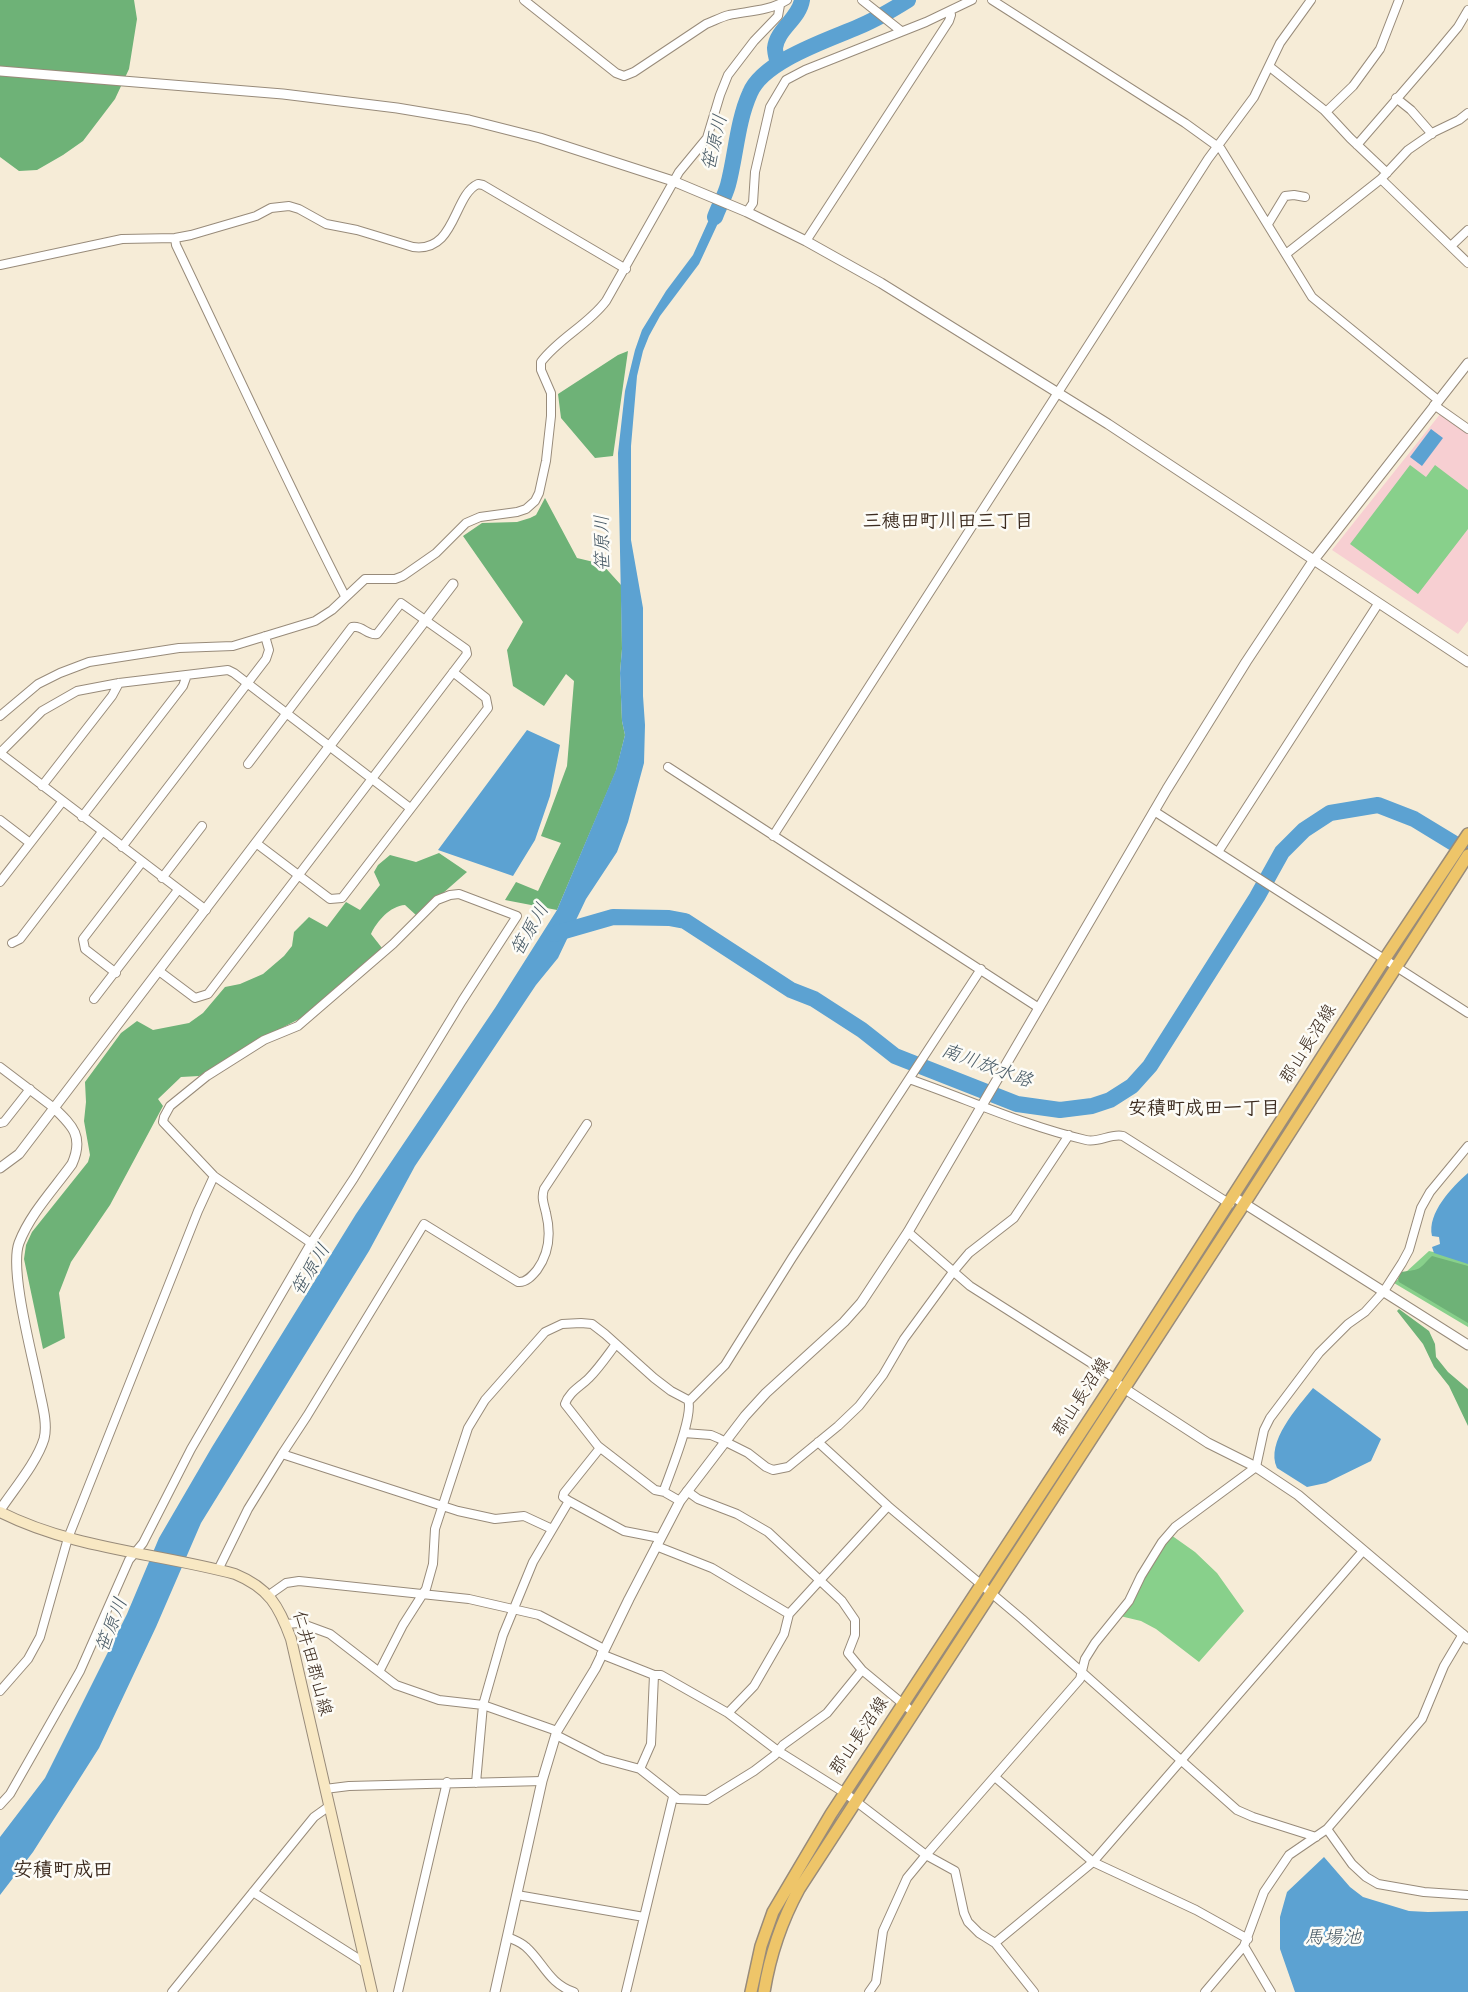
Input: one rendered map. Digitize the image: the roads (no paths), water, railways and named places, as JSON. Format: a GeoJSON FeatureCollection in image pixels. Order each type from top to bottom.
{"type":"FeatureCollection","features":[{"type":"Feature","properties":{"kind":"main road","name":"郡山長沼線"},"geometry":{"type":"LineString","coordinates":[[764,1992],[772,1952],[788,1911],[856,1801],[1244,1204],[1395,967],[1461,859],[1467,835]]}},
{"type":"Feature","properties":{"kind":"main road","name":"郡山長沼線"},"geometry":{"type":"LineString","coordinates":[[751,1992],[761,1946],[773,1912],[845,1793],[1232,1200],[1384,960],[1461,859]]}},
{"type":"Feature","properties":{"kind":"main road","name":"仁井田郡山線"},"geometry":{"type":"LineString","coordinates":[[0,1511],[32,1527],[68,1538],[215,1569],[247,1580],[269,1595],[279,1610],[290,1639],[372,1992]]}},
{"type":"Feature","properties":{"kind":"street"},"geometry":{"type":"LineString","coordinates":[[524,0],[616,73],[624,76],[634,72],[700,28],[719,18],[784,2]]}},
{"type":"Feature","properties":{"kind":"street"},"geometry":{"type":"LineString","coordinates":[[862,0],[901,31]]}},
{"type":"Feature","properties":{"kind":"street"},"geometry":{"type":"LineString","coordinates":[[747,212],[753,203],[755,172],[770,107],[782,84],[805,70],[950,11],[972,0]]}},
{"type":"Feature","properties":{"kind":"street"},"geometry":{"type":"LineString","coordinates":[[992,0],[1185,123],[1217,146],[1226,155],[1307,290],[1319,304],[1410,375],[1436,402],[1468,429]]}},
{"type":"Feature","properties":{"kind":"street"},"geometry":{"type":"LineString","coordinates":[[773,836],[1217,146],[1254,97],[1282,41],[1311,0]]}},
{"type":"Feature","properties":{"kind":"street"},"geometry":{"type":"LineString","coordinates":[[1326,112],[1353,86],[1380,50],[1400,0]]}},
{"type":"Feature","properties":{"kind":"street"},"geometry":{"type":"LineString","coordinates":[[0,716],[38,684],[89,662],[179,648],[233,646],[316,621],[332,610],[365,579],[395,579],[411,572],[436,553],[466,523],[476,518],[517,512],[531,505],[539,493],[551,416],[551,393],[541,370],[541,362],[597,313],[626,269],[643,233],[664,201],[673,181],[707,138],[728,75],[754,41],[778,16],[784,2]]}},
{"type":"Feature","properties":{"kind":"street"},"geometry":{"type":"LineString","coordinates":[[1357,145],[1438,52],[1468,10]]}},
{"type":"Feature","properties":{"kind":"street"},"geometry":{"type":"LineString","coordinates":[[806,241],[949,21],[950,11]]}},
{"type":"Feature","properties":{"kind":"street"},"geometry":{"type":"LineString","coordinates":[[1270,67],[1326,112],[1384,176],[1468,263]]}},
{"type":"Feature","properties":{"kind":"street"},"geometry":{"type":"LineString","coordinates":[[0,72],[284,94],[397,108],[468,120],[540,138],[673,181],[747,212],[806,241],[882,283],[1108,424],[1468,662]]}},
{"type":"Feature","properties":{"kind":"street"},"geometry":{"type":"LineString","coordinates":[[1396,98],[1412,110],[1432,134]]}},
{"type":"Feature","properties":{"kind":"street"},"geometry":{"type":"LineString","coordinates":[[1286,254],[1384,176],[1408,150],[1468,113]]}},
{"type":"Feature","properties":{"kind":"street"},"geometry":{"type":"LineString","coordinates":[[0,265],[122,239],[175,238],[209,231],[256,216],[271,208],[288,206],[326,224],[357,230],[422,248],[434,244],[442,237],[470,190],[478,184],[483,185],[626,269]]}},
{"type":"Feature","properties":{"kind":"street"},"geometry":{"type":"LineString","coordinates":[[1268,224],[1285,196],[1294,194],[1305,197]]}},
{"type":"Feature","properties":{"kind":"street"},"geometry":{"type":"LineString","coordinates":[[1451,246],[1468,230]]}},
{"type":"Feature","properties":{"kind":"street"},"geometry":{"type":"LineString","coordinates":[[175,238],[176,245],[229,359],[248,394],[345,596]]}},
{"type":"Feature","properties":{"kind":"street"},"geometry":{"type":"LineString","coordinates":[[495,1992],[542,1781],[556,1733],[595,1669],[680,1501],[725,1441],[766,1393],[844,1322],[861,1303],[908,1232],[1154,811],[1246,662],[1313,561],[1468,363]]}},
{"type":"Feature","properties":{"kind":"street"},"geometry":{"type":"LineString","coordinates":[[0,1168],[19,1154],[453,584]]}},
{"type":"Feature","properties":{"kind":"street"},"geometry":{"type":"LineString","coordinates":[[159,972],[195,998],[205,996],[467,654],[466,649],[402,603],[377,634],[371,634],[358,627],[350,629],[248,764]]}},
{"type":"Feature","properties":{"kind":"street"},"geometry":{"type":"LineString","coordinates":[[1218,852],[1378,604]]}},
{"type":"Feature","properties":{"kind":"street"},"geometry":{"type":"LineString","coordinates":[[122,847],[269,653],[265,636]]}},
{"type":"Feature","properties":{"kind":"street"},"geometry":{"type":"LineString","coordinates":[[206,910],[0,753],[30,721],[47,707],[81,690],[119,683],[228,670],[410,808]]}},
{"type":"Feature","properties":{"kind":"street"},"geometry":{"type":"LineString","coordinates":[[256,843],[330,899],[342,898],[488,708],[486,698],[453,672]]}},
{"type":"Feature","properties":{"kind":"street"},"geometry":{"type":"LineString","coordinates":[[82,817],[183,686],[187,675]]}},
{"type":"Feature","properties":{"kind":"street"},"geometry":{"type":"LineString","coordinates":[[42,786],[112,696],[119,683]]}},
{"type":"Feature","properties":{"kind":"street"},"geometry":{"type":"LineString","coordinates":[[668,767],[1039,1008]]}},
{"type":"Feature","properties":{"kind":"street"},"geometry":{"type":"LineString","coordinates":[[0,882],[62,802]]}},
{"type":"Feature","properties":{"kind":"street"},"geometry":{"type":"LineString","coordinates":[[1154,811],[1468,1013]]}},
{"type":"Feature","properties":{"kind":"street"},"geometry":{"type":"LineString","coordinates":[[0,820],[30,843]]}},
{"type":"Feature","properties":{"kind":"street"},"geometry":{"type":"LineString","coordinates":[[162,878],[202,826]]}},
{"type":"Feature","properties":{"kind":"street"},"geometry":{"type":"LineString","coordinates":[[12,943],[20,939],[102,832]]}},
{"type":"Feature","properties":{"kind":"street"},"geometry":{"type":"LineString","coordinates":[[116,973],[85,949],[83,938],[142,862]]}},
{"type":"Feature","properties":{"kind":"street"},"geometry":{"type":"LineString","coordinates":[[94,999],[116,973],[178,890]]}},
{"type":"Feature","properties":{"kind":"street"},"geometry":{"type":"LineString","coordinates":[[0,1805],[10,1794],[80,1671],[126,1565],[137,1553],[191,1449],[311,1243],[354,1178],[462,1000],[517,916],[459,894],[437,900],[393,944],[313,1015],[298,1026],[264,1040],[207,1076],[180,1097],[166,1111],[163,1122],[214,1176],[311,1243]]}},
{"type":"Feature","properties":{"kind":"street"},"geometry":{"type":"LineString","coordinates":[[689,1401],[720,1371],[728,1360],[980,969]]}},
{"type":"Feature","properties":{"kind":"street"},"geometry":{"type":"LineString","coordinates":[[0,1067],[54,1108],[72,1125],[77,1139],[77,1154],[72,1164],[28,1224],[18,1245],[16,1266],[43,1409],[44,1437],[36,1455],[0,1511]]}},
{"type":"Feature","properties":{"kind":"street"},"geometry":{"type":"LineString","coordinates":[[909,1079],[1068,1135],[1096,1141],[1119,1135],[1123,1136],[1232,1200],[1244,1204],[1468,1346]]}},
{"type":"Feature","properties":{"kind":"street"},"geometry":{"type":"LineString","coordinates":[[0,1123],[4,1122],[30,1089]]}},
{"type":"Feature","properties":{"kind":"street"},"geometry":{"type":"LineString","coordinates":[[215,1569],[248,1509],[424,1224],[518,1282],[524,1282],[532,1275],[545,1256],[550,1234],[541,1196],[587,1124]]}},
{"type":"Feature","properties":{"kind":"street"},"geometry":{"type":"LineString","coordinates":[[684,1433],[711,1435],[748,1453],[773,1470],[788,1467],[852,1413],[868,1396],[893,1355],[953,1272],[970,1253],[1014,1218],[1068,1135]]}},
{"type":"Feature","properties":{"kind":"street"},"geometry":{"type":"LineString","coordinates":[[869,1992],[876,1982],[883,1931],[907,1878],[1080,1679],[1082,1666],[1095,1643],[1129,1601],[1162,1542],[1175,1526],[1256,1467],[1264,1430],[1270,1418],[1319,1352],[1348,1324],[1365,1312],[1384,1291],[1409,1250],[1425,1200],[1468,1146]]}},
{"type":"Feature","properties":{"kind":"street"},"geometry":{"type":"LineString","coordinates":[[0,1691],[28,1659],[40,1637],[68,1538],[198,1211],[214,1176]]}},
{"type":"Feature","properties":{"kind":"street"},"geometry":{"type":"LineString","coordinates":[[908,1232],[953,1272],[986,1296],[1208,1443],[1256,1467],[1298,1495],[1466,1637],[1444,1666],[1422,1719],[1327,1829],[1289,1855],[1270,1882],[1259,1904],[1246,1942],[1205,1992]]}},
{"type":"Feature","properties":{"kind":"street"},"geometry":{"type":"LineString","coordinates":[[379,1672],[403,1625],[423,1594],[432,1570],[435,1529],[464,1439],[473,1418],[485,1400],[545,1332],[562,1324],[587,1323],[598,1328],[654,1378],[689,1401],[690,1409],[684,1433],[665,1492]]}},
{"type":"Feature","properties":{"kind":"street"},"geometry":{"type":"LineString","coordinates":[[616,1344],[588,1379],[578,1386],[565,1404],[600,1448],[655,1490],[665,1492],[680,1501]]}},
{"type":"Feature","properties":{"kind":"street"},"geometry":{"type":"LineString","coordinates":[[818,1442],[888,1506],[1082,1672],[1237,1810],[1253,1818],[1316,1837]]}},
{"type":"Feature","properties":{"kind":"street"},"geometry":{"type":"LineString","coordinates":[[600,1448],[564,1493],[563,1497],[624,1531],[658,1542],[712,1568],[789,1614]]}},
{"type":"Feature","properties":{"kind":"street"},"geometry":{"type":"LineString","coordinates":[[282,1454],[458,1511],[491,1518],[524,1516],[552,1529]]}},
{"type":"Feature","properties":{"kind":"street"},"geometry":{"type":"LineString","coordinates":[[687,1491],[698,1499],[729,1511],[763,1528],[819,1579],[849,1609],[855,1620],[855,1635],[848,1652],[862,1670],[914,1713]]}},
{"type":"Feature","properties":{"kind":"street"},"geometry":{"type":"LineString","coordinates":[[476,1783],[482,1705],[503,1635],[533,1562],[569,1501]]}},
{"type":"Feature","properties":{"kind":"street"},"geometry":{"type":"LineString","coordinates":[[728,1713],[754,1686],[784,1634],[789,1614],[819,1579],[888,1506]]}},
{"type":"Feature","properties":{"kind":"street"},"geometry":{"type":"LineString","coordinates":[[995,1943],[1093,1862],[1363,1551]]}},
{"type":"Feature","properties":{"kind":"street"},"geometry":{"type":"LineString","coordinates":[[269,1595],[282,1585],[299,1581],[469,1599],[539,1615],[603,1652],[654,1675],[666,1678],[728,1713],[778,1751],[845,1793],[926,1855],[954,1871],[968,1922],[979,1933],[995,1943],[1034,1992]]}},
{"type":"Feature","properties":{"kind":"street"},"geometry":{"type":"LineString","coordinates":[[285,1624],[300,1623],[330,1634],[396,1684],[439,1700],[482,1705],[556,1733],[603,1759],[640,1769],[651,1776],[673,1797],[700,1801],[707,1800],[767,1762],[778,1751],[827,1713],[862,1670]]}},
{"type":"Feature","properties":{"kind":"street"},"geometry":{"type":"LineString","coordinates":[[640,1769],[651,1744],[652,1683],[654,1675]]}},
{"type":"Feature","properties":{"kind":"street"},"geometry":{"type":"LineString","coordinates":[[995,1777],[1093,1862],[1196,1910],[1246,1942],[1271,1992]]}},
{"type":"Feature","properties":{"kind":"street"},"geometry":{"type":"LineString","coordinates":[[325,1789],[349,1786],[446,1782],[542,1781]]}},
{"type":"Feature","properties":{"kind":"street"},"geometry":{"type":"LineString","coordinates":[[398,1992],[446,1782]]}},
{"type":"Feature","properties":{"kind":"street"},"geometry":{"type":"LineString","coordinates":[[626,1992],[673,1797]]}},
{"type":"Feature","properties":{"kind":"street"},"geometry":{"type":"LineString","coordinates":[[172,1992],[314,1817],[328,1807]]}},
{"type":"Feature","properties":{"kind":"street"},"geometry":{"type":"LineString","coordinates":[[1327,1829],[1352,1864],[1366,1877],[1378,1884],[1424,1892],[1468,1895]]}},
{"type":"Feature","properties":{"kind":"street"},"geometry":{"type":"LineString","coordinates":[[253,1892],[365,1963]]}},
{"type":"Feature","properties":{"kind":"street"},"geometry":{"type":"LineString","coordinates":[[517,1896],[644,1917]]}},
{"type":"Feature","properties":{"kind":"street"},"geometry":{"type":"LineString","coordinates":[[508,1937],[524,1946],[560,1985],[574,1992]]}},
{"type":"Feature","properties":{"kind":"water"},"geometry":{"type":"Polygon","coordinates":[[[716,204],[725,208],[699,264],[660,316],[649,336],[637,376],[631,446],[631,540],[643,608],[644,763],[628,822],[617,852],[586,899],[558,958],[536,985],[415,1166],[369,1251],[201,1523],[156,1627],[99,1748],[33,1852],[0,1895],[0,1837],[45,1778],[127,1614],[159,1538],[212,1447],[356,1214],[495,1008],[557,910],[616,770],[625,735],[622,721],[620,673],[622,649],[618,453],[625,391],[642,330],[666,291],[693,255],[716,204]]]}},
{"type":"Feature","properties":{"kind":"water"},"geometry":{"type":"Polygon","coordinates":[[[1431,429],[1443,438],[1422,466],[1410,457],[1431,429]]]}},
{"type":"Feature","properties":{"kind":"water"},"geometry":{"type":"Polygon","coordinates":[[[527,730],[560,745],[550,796],[535,840],[513,876],[438,850],[527,730]]]}},
{"type":"Feature","properties":{"kind":"water"},"geometry":{"type":"Polygon","coordinates":[[[1468,1173],[1468,1264],[1434,1253],[1432,1247],[1440,1244],[1439,1237],[1432,1236],[1431,1227],[1433,1218],[1442,1201],[1468,1173]]]}},
{"type":"Feature","properties":{"kind":"water"},"geometry":{"type":"Polygon","coordinates":[[[1313,1388],[1381,1439],[1371,1461],[1326,1483],[1307,1487],[1277,1468],[1274,1458],[1275,1447],[1285,1425],[1313,1388]]]}},
{"type":"Feature","properties":{"kind":"water","name":"馬場池"},"geometry":{"type":"Polygon","coordinates":[[[1324,1857],[1350,1887],[1363,1897],[1409,1911],[1468,1911],[1468,1992],[1295,1992],[1280,1949],[1280,1917],[1287,1892],[1324,1857]]]}},
{"type":"Feature","properties":{"kind":"waterway"},"geometry":{"type":"LineString","coordinates":[[778,64],[775,50],[777,41],[797,13],[802,0]]}},
{"type":"Feature","properties":{"kind":"waterway","name":"笹原川"},"geometry":{"type":"LineString","coordinates":[[715,217],[728,185],[739,127],[746,104],[757,82],[782,61],[871,21],[908,0]]}},
{"type":"Feature","properties":{"kind":"waterway","name":"南川放水路"},"geometry":{"type":"LineString","coordinates":[[554,934],[613,917],[669,918],[685,921],[791,990],[814,999],[862,1030],[895,1056],[1017,1104],[1060,1110],[1092,1106],[1110,1100],[1132,1086],[1150,1066],[1257,897],[1282,852],[1304,830],[1330,813],[1378,805],[1414,819],[1468,852]]}},
{"type":"Feature","properties":{"kind":"district","name":"三穂田町川田三丁目"},"geometry":{"type":"Point","coordinates":[948,524]}},
{"type":"Feature","properties":{"kind":"district","name":"安積町成田一丁目"},"geometry":{"type":"Point","coordinates":[1204,1111]}},
{"type":"Feature","properties":{"kind":"district","name":"安積町成田"},"geometry":{"type":"Point","coordinates":[63,1873]}}]}
